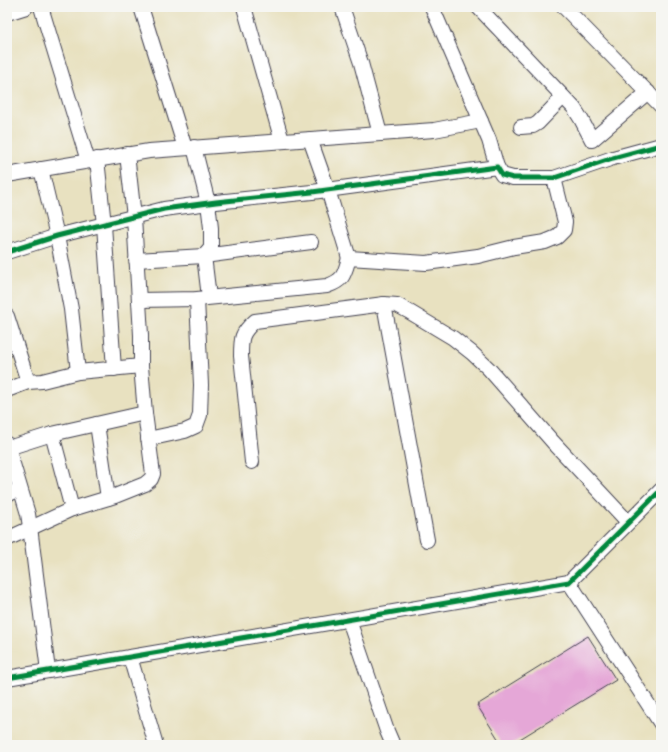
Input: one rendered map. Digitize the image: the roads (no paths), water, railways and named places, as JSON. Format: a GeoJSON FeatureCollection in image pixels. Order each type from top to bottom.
{"type":"FeatureCollection","features":[{"type":"Feature","properties":{"kind":"street"},"geometry":{"type":"LineString","coordinates":[[7,13],[26,7]]}},
{"type":"Feature","properties":{"kind":"street"},"geometry":{"type":"LineString","coordinates":[[41,7],[92,160],[104,224],[114,369]]}},
{"type":"Feature","properties":{"kind":"street"},"geometry":{"type":"LineString","coordinates":[[141,7],[208,203],[211,248],[204,256],[200,415],[196,426],[185,431],[148,439]]}},
{"type":"Feature","properties":{"kind":"street"},"geometry":{"type":"LineString","coordinates":[[244,7],[282,141]]}},
{"type":"Feature","properties":{"kind":"street"},"geometry":{"type":"LineString","coordinates":[[342,7],[361,63],[380,134]]}},
{"type":"Feature","properties":{"kind":"street"},"geometry":{"type":"LineString","coordinates":[[432,7],[489,140],[497,167],[502,175],[513,178],[554,178],[613,158],[661,145]]}},
{"type":"Feature","properties":{"kind":"street"},"geometry":{"type":"LineString","coordinates":[[478,7],[563,97],[581,119],[592,140],[648,92]]}},
{"type":"Feature","properties":{"kind":"street"},"geometry":{"type":"LineString","coordinates":[[564,7],[661,106]]}},
{"type":"Feature","properties":{"kind":"street"},"geometry":{"type":"LineString","coordinates":[[521,127],[533,126],[538,123],[563,97]]}},
{"type":"Feature","properties":{"kind":"street"},"geometry":{"type":"LineString","coordinates":[[7,175],[149,151],[434,130],[480,122]]}},
{"type":"Feature","properties":{"kind":"street"},"geometry":{"type":"LineString","coordinates":[[139,300],[203,298],[327,286],[344,277],[349,258],[328,190],[310,139]]}},
{"type":"Feature","properties":{"kind":"street"},"geometry":{"type":"LineString","coordinates":[[7,539],[30,527],[72,509],[108,498],[145,484],[151,479],[153,474],[145,413],[141,366],[134,217],[127,154]]}},
{"type":"Feature","properties":{"kind":"street"},"geometry":{"type":"LineString","coordinates":[[7,252],[57,236],[164,210],[208,203],[328,190],[497,167]]}},
{"type":"Feature","properties":{"kind":"street"},"geometry":{"type":"LineString","coordinates":[[41,169],[72,309],[78,372]]}},
{"type":"Feature","properties":{"kind":"street"},"geometry":{"type":"LineString","coordinates":[[349,258],[426,263],[478,256],[514,247],[545,242],[557,237],[564,230],[565,222],[554,178]]}},
{"type":"Feature","properties":{"kind":"street"},"geometry":{"type":"LineString","coordinates":[[136,260],[204,256],[311,242]]}},
{"type":"Feature","properties":{"kind":"street"},"geometry":{"type":"LineString","coordinates":[[384,304],[427,540]]}},
{"type":"Feature","properties":{"kind":"street"},"geometry":{"type":"LineString","coordinates":[[252,462],[241,356],[241,340],[245,329],[255,321],[384,304],[397,305],[452,338],[472,353],[489,369],[553,442],[628,522]]}},
{"type":"Feature","properties":{"kind":"street"},"geometry":{"type":"LineString","coordinates":[[7,316],[28,382]]}},
{"type":"Feature","properties":{"kind":"street"},"geometry":{"type":"LineString","coordinates":[[7,390],[28,382],[42,381],[78,372],[141,366]]}},
{"type":"Feature","properties":{"kind":"street"},"geometry":{"type":"LineString","coordinates":[[48,671],[30,527],[8,446],[52,434],[145,413]]}},
{"type":"Feature","properties":{"kind":"street"},"geometry":{"type":"LineString","coordinates":[[97,424],[108,498]]}},
{"type":"Feature","properties":{"kind":"street"},"geometry":{"type":"LineString","coordinates":[[52,434],[72,509]]}},
{"type":"Feature","properties":{"kind":"street"},"geometry":{"type":"LineString","coordinates":[[7,495],[20,489]]}},
{"type":"Feature","properties":{"kind":"street"},"geometry":{"type":"LineString","coordinates":[[7,678],[569,582],[661,490]]}},
{"type":"Feature","properties":{"kind":"street"},"geometry":{"type":"LineString","coordinates":[[569,582],[661,724]]}},
{"type":"Feature","properties":{"kind":"street"},"geometry":{"type":"LineString","coordinates":[[349,620],[387,731],[394,745]]}},
{"type":"Feature","properties":{"kind":"street"},"geometry":{"type":"LineString","coordinates":[[130,657],[156,745]]}}]}
